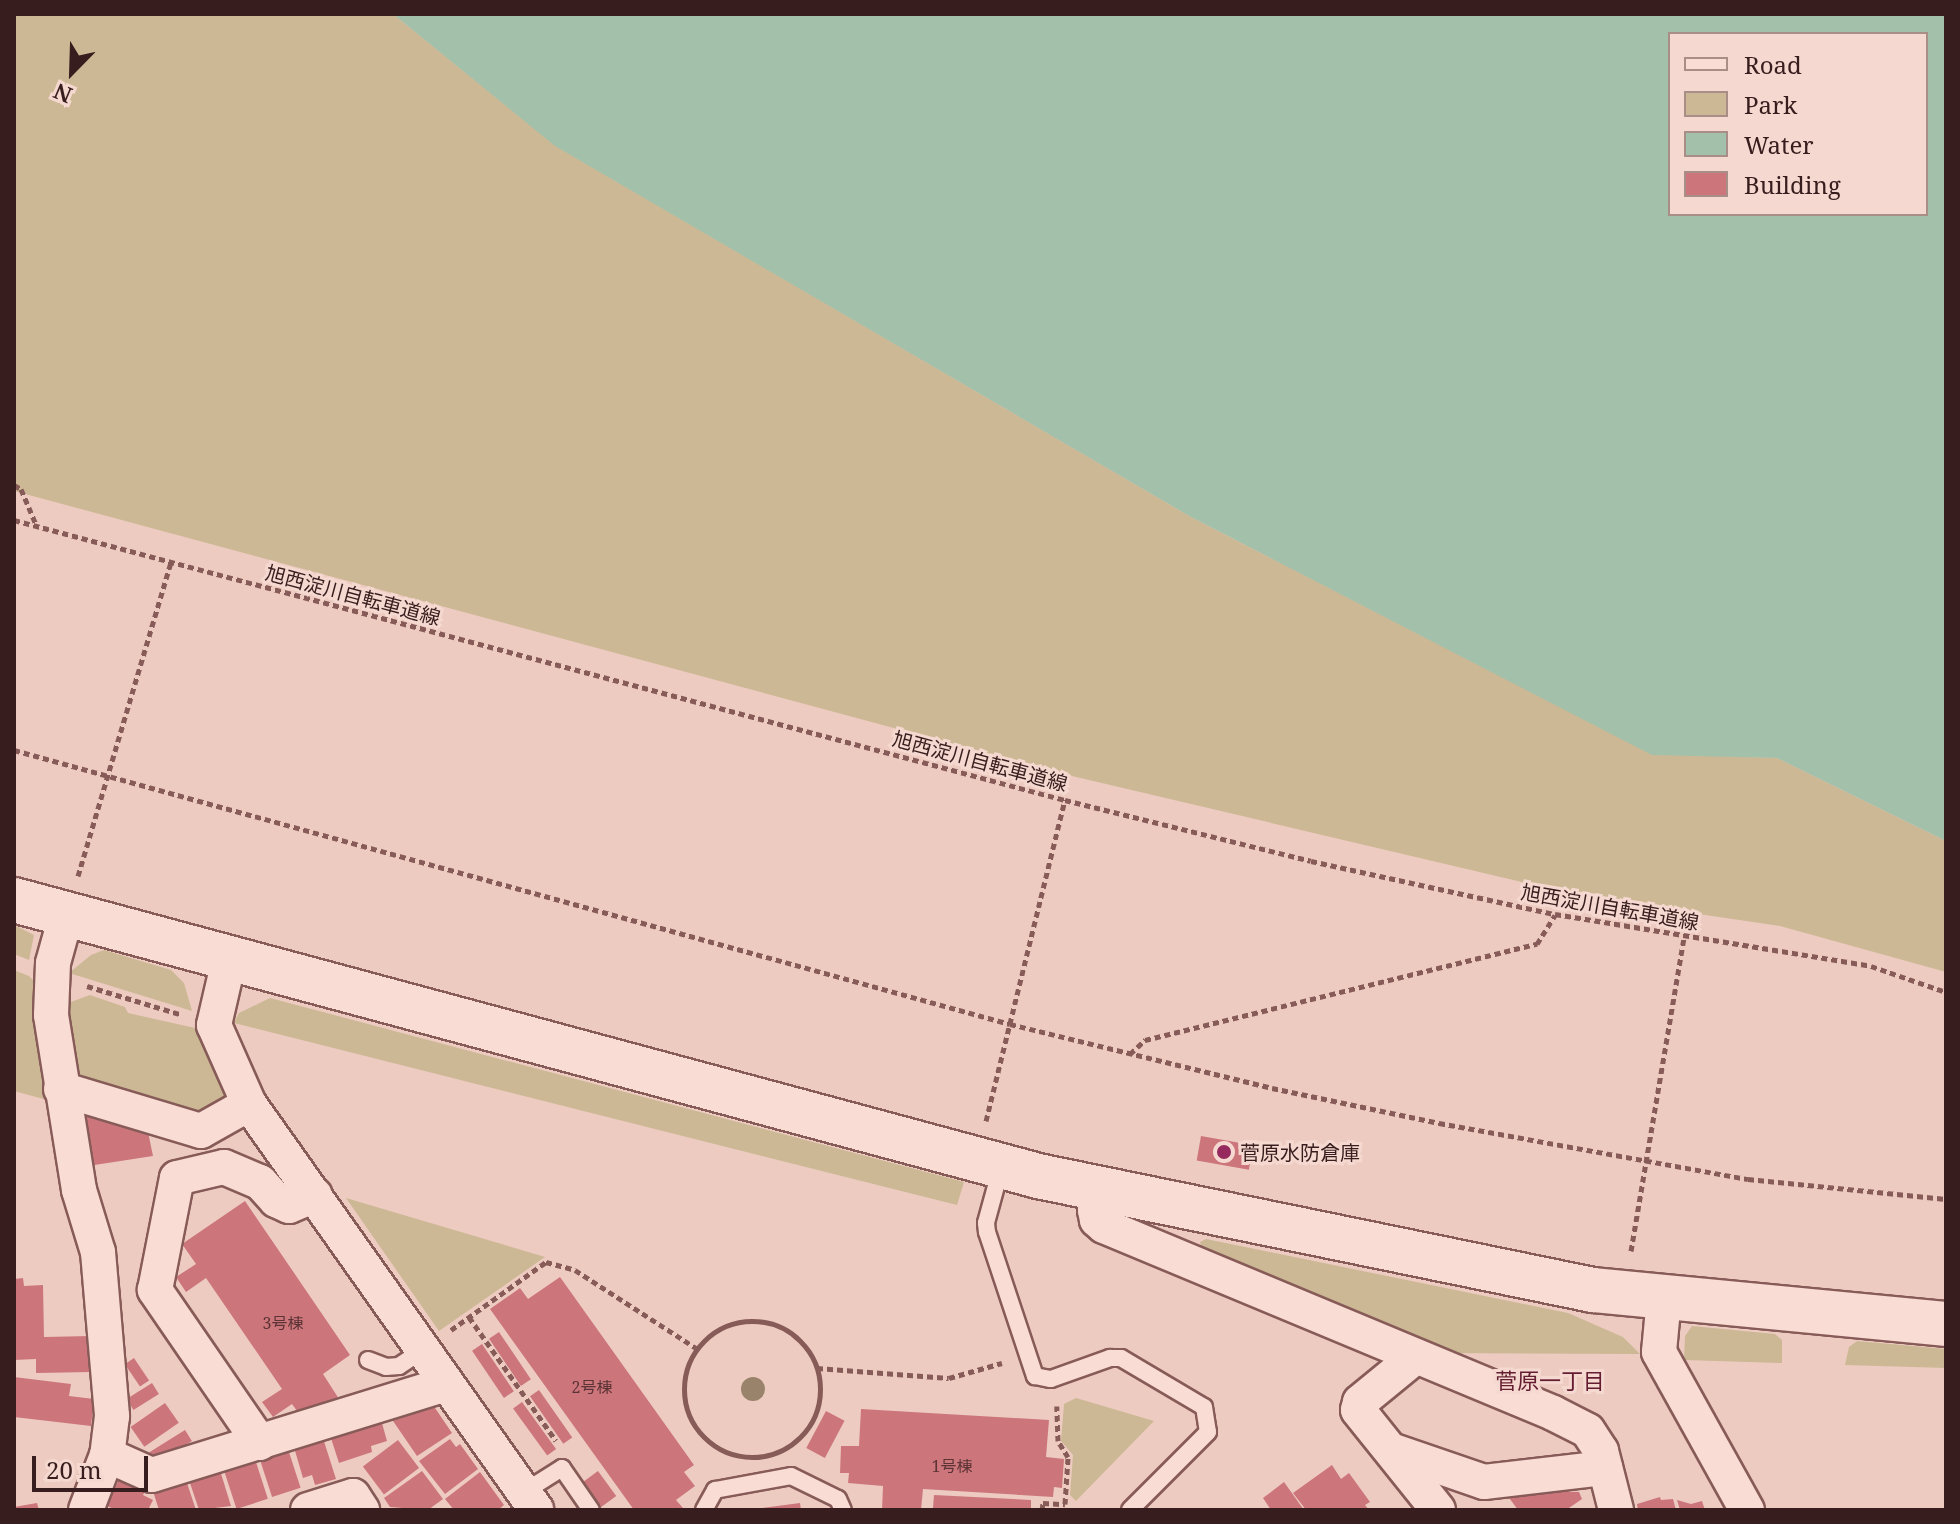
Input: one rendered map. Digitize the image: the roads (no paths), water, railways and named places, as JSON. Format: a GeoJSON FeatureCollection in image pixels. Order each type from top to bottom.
{"type":"FeatureCollection","features":[{"type":"Feature","properties":{"kind":"street"},"geometry":{"type":"LineString","coordinates":[[14,900],[229,960],[992,1151],[1100,1189],[1593,1290],[1946,1324]]}},
{"type":"Feature","properties":{"kind":"street"},"geometry":{"type":"LineString","coordinates":[[66,916],[53,976],[51,1015],[79,1190],[98,1252],[112,1416],[107,1455],[86,1510]]}},
{"type":"Feature","properties":{"kind":"street"},"geometry":{"type":"LineString","coordinates":[[229,960],[214,1025],[249,1104],[530,1501]]}},
{"type":"Feature","properties":{"kind":"street"},"geometry":{"type":"LineString","coordinates":[[61,1089],[201,1131],[249,1104]]}},
{"type":"Feature","properties":{"kind":"street"},"geometry":{"type":"LineString","coordinates":[[260,1443],[155,1290],[177,1178],[224,1167],[260,1182],[276,1200],[289,1206],[315,1195]]}},
{"type":"Feature","properties":{"kind":"street"},"geometry":{"type":"LineString","coordinates":[[1100,1189],[1095,1210],[1097,1220],[1104,1226],[1553,1413],[1588,1431],[1601,1451],[1616,1510]]}},
{"type":"Feature","properties":{"kind":"street"},"geometry":{"type":"LineString","coordinates":[[1664,1298],[1659,1352],[1747,1510]]}},
{"type":"Feature","properties":{"kind":"street"},"geometry":{"type":"LineString","coordinates":[[1415,1357],[1360,1402],[1358,1410],[1438,1510]]}},
{"type":"Feature","properties":{"kind":"street"},"geometry":{"type":"LineString","coordinates":[[107,1455],[152,1475],[446,1384]]}},
{"type":"Feature","properties":{"kind":"street"},"geometry":{"type":"LineString","coordinates":[[1391,1450],[1484,1482],[1605,1468]]}},
{"type":"Feature","properties":{"kind":"street"},"geometry":{"type":"LineString","coordinates":[[308,1510],[353,1496],[362,1510]]}},
{"type":"Feature","properties":{"kind":"lane"},"geometry":{"type":"LineString","coordinates":[[992,1151],[987,1232],[1035,1376],[1051,1379],[1110,1358],[1121,1358],[1204,1407],[1208,1432],[1130,1510]]}},
{"type":"Feature","properties":{"kind":"lane"},"geometry":{"type":"LineString","coordinates":[[368,1360],[386,1367],[399,1366],[423,1350]]}},
{"type":"Feature","properties":{"kind":"lane"},"geometry":{"type":"LineString","coordinates":[[530,1501],[562,1468],[591,1510]]}},
{"type":"Feature","properties":{"kind":"lane"},"geometry":{"type":"LineString","coordinates":[[704,1510],[715,1490],[791,1476],[838,1499],[843,1510]]}},
{"type":"Feature","properties":{"kind":"water"},"geometry":{"type":"Polygon","coordinates":[[[393,14],[1946,14],[1946,841],[1777,758],[1652,755],[1191,517],[555,146],[393,14]]]}},
{"type":"Feature","properties":{"kind":"place","name":"菅原水防倉庫"},"geometry":{"type":"Point","coordinates":[1224,1152]}},
{"type":"Feature","properties":{"kind":"district","name":"菅原一丁目"},"geometry":{"type":"Point","coordinates":[1550,1381]}}]}
